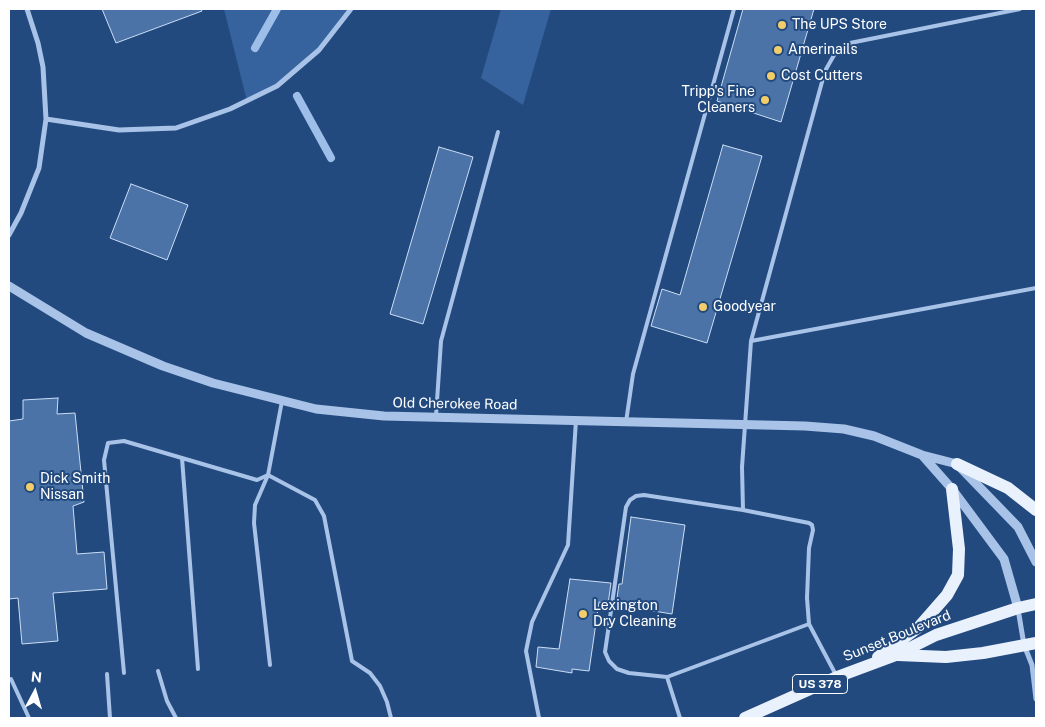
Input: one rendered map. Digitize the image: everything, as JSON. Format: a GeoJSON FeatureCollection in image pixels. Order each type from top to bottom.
{"type":"FeatureCollection","features":[{"type":"Feature","properties":{"kind":"main road"},"geometry":{"type":"LineString","coordinates":[[957,464],[1008,488],[1036,510]]}},
{"type":"Feature","properties":{"kind":"main road"},"geometry":{"type":"LineString","coordinates":[[870,664],[919,626],[947,595],[958,575],[958,534],[952,489]]}},
{"type":"Feature","properties":{"kind":"main road","name":"Sunset Boulevard"},"geometry":{"type":"LineString","coordinates":[[745,718],[837,676],[896,655],[936,635],[1018,608],[1036,604]]}},
{"type":"Feature","properties":{"kind":"main road"},"geometry":{"type":"LineString","coordinates":[[896,655],[946,657],[983,653],[1030,644]]}},
{"type":"Feature","properties":{"kind":"street"},"geometry":{"type":"LineString","coordinates":[[9,235],[22,213],[39,168],[46,119],[43,67],[38,43],[27,9]]}},
{"type":"Feature","properties":{"kind":"street"},"geometry":{"type":"LineString","coordinates":[[46,119],[119,130],[176,128],[230,109],[277,86],[319,50],[351,9]]}},
{"type":"Feature","properties":{"kind":"street","name":"Old Cherokee Road"},"geometry":{"type":"LineString","coordinates":[[9,286],[86,333],[163,366],[213,383],[316,409],[384,416],[746,424],[844,429],[874,436],[922,455],[957,464]]}},
{"type":"Feature","properties":{"kind":"street","name":"Old Cherokee Road"},"geometry":{"type":"LineString","coordinates":[[922,455],[952,489],[1004,559],[1018,608]]}},
{"type":"Feature","properties":{"kind":"street"},"geometry":{"type":"LineString","coordinates":[[957,464],[1018,527],[1036,562]]}},
{"type":"Feature","properties":{"kind":"street"},"geometry":{"type":"LineString","coordinates":[[1018,608],[1030,644],[1036,699]]}},
{"type":"Feature","properties":{"kind":"lane"},"geometry":{"type":"LineString","coordinates":[[626,422],[633,374],[734,9]]}},
{"type":"Feature","properties":{"kind":"lane"},"geometry":{"type":"LineString","coordinates":[[743,510],[742,467],[751,341],[825,71],[837,50],[850,43],[1020,9]]}},
{"type":"Feature","properties":{"kind":"lane"},"geometry":{"type":"LineString","coordinates":[[436,416],[441,341],[498,132]]}},
{"type":"Feature","properties":{"kind":"lane"},"geometry":{"type":"LineString","coordinates":[[751,341],[1036,288]]}},
{"type":"Feature","properties":{"kind":"lane"},"geometry":{"type":"LineString","coordinates":[[270,665],[254,523],[255,505],[268,475],[282,401]]}},
{"type":"Feature","properties":{"kind":"lane"},"geometry":{"type":"LineString","coordinates":[[539,718],[526,651],[532,622],[568,545],[576,420]]}},
{"type":"Feature","properties":{"kind":"lane"},"geometry":{"type":"LineString","coordinates":[[124,673],[104,460],[108,443],[124,442],[257,480],[268,475]]}},
{"type":"Feature","properties":{"kind":"lane"},"geometry":{"type":"LineString","coordinates":[[182,458],[198,669]]}},
{"type":"Feature","properties":{"kind":"lane"},"geometry":{"type":"LineString","coordinates":[[268,475],[316,500],[324,516],[352,661],[370,673],[380,686],[391,718]]}},
{"type":"Feature","properties":{"kind":"lane"},"geometry":{"type":"LineString","coordinates":[[809,624],[666,677],[629,673],[617,669],[609,661],[605,652],[626,506],[630,500],[636,496],[644,495],[743,510],[812,525],[807,598],[809,624],[837,676]]}},
{"type":"Feature","properties":{"kind":"lane"},"geometry":{"type":"LineString","coordinates":[[158,671],[167,701],[176,718]]}},
{"type":"Feature","properties":{"kind":"lane"},"geometry":{"type":"LineString","coordinates":[[107,674],[110,718]]}},
{"type":"Feature","properties":{"kind":"lane"},"geometry":{"type":"LineString","coordinates":[[666,677],[680,718]]}},
{"type":"Feature","properties":{"kind":"lane"},"geometry":{"type":"LineString","coordinates":[[12,679],[29,718]]}},
{"type":"Feature","properties":{"kind":"shaded area"},"geometry":{"type":"Polygon","coordinates":[[[224,9],[350,9],[319,50],[277,86],[247,101],[224,9]]]}},
{"type":"Feature","properties":{"kind":"shaded area"},"geometry":{"type":"Polygon","coordinates":[[[501,9],[551,9],[523,105],[481,78],[501,9]]]}},
{"type":"Feature","properties":{"kind":"building"},"geometry":{"type":"Polygon","coordinates":[[[102,9],[201,9],[202,11],[116,43],[102,9]]]}},
{"type":"Feature","properties":{"kind":"building"},"geometry":{"type":"Polygon","coordinates":[[[743,9],[814,9],[781,122],[717,101],[743,9]]]}},
{"type":"Feature","properties":{"kind":"building"},"geometry":{"type":"Polygon","coordinates":[[[723,145],[762,156],[707,343],[651,326],[662,289],[680,295],[723,145]]]}},
{"type":"Feature","properties":{"kind":"building"},"geometry":{"type":"Polygon","coordinates":[[[439,147],[473,157],[423,324],[390,314],[439,147]]]}},
{"type":"Feature","properties":{"kind":"building"},"geometry":{"type":"Polygon","coordinates":[[[131,184],[188,205],[167,260],[110,238],[131,184]]]}},
{"type":"Feature","properties":{"kind":"building"},"geometry":{"type":"Polygon","coordinates":[[[58,398],[57,414],[75,413],[84,502],[73,506],[77,554],[104,552],[107,589],[53,593],[58,641],[22,644],[18,598],[9,599],[9,421],[23,419],[23,400],[58,398]]]}},
{"type":"Feature","properties":{"kind":"building"},"geometry":{"type":"Polygon","coordinates":[[[631,517],[685,525],[672,614],[616,605],[619,584],[622,584],[631,517]]]}},
{"type":"Feature","properties":{"kind":"building"},"geometry":{"type":"Polygon","coordinates":[[[570,579],[611,583],[608,604],[599,602],[589,671],[572,669],[572,673],[536,667],[538,647],[559,649],[570,579]]]}},
{"type":"Feature","properties":{"kind":"waterway"},"geometry":{"type":"LineString","coordinates":[[255,48],[277,9]]}},
{"type":"Feature","properties":{"kind":"waterway"},"geometry":{"type":"LineString","coordinates":[[297,96],[331,158]]}},
{"type":"Feature","properties":{"kind":"place","name":"The UPS Store"},"geometry":{"type":"Point","coordinates":[782,25]}},
{"type":"Feature","properties":{"kind":"place","name":"Amerinails"},"geometry":{"type":"Point","coordinates":[778,50]}},
{"type":"Feature","properties":{"kind":"place","name":"Cost Cutters"},"geometry":{"type":"Point","coordinates":[771,76]}},
{"type":"Feature","properties":{"kind":"place","name":"Tripp's Fine Cleaners"},"geometry":{"type":"Point","coordinates":[765,100]}},
{"type":"Feature","properties":{"kind":"place","name":"Goodyear"},"geometry":{"type":"Point","coordinates":[703,307]}},
{"type":"Feature","properties":{"kind":"place","name":"Dick Smith Nissan"},"geometry":{"type":"Point","coordinates":[30,487]}},
{"type":"Feature","properties":{"kind":"place","name":"Lexington Dry Cleaning"},"geometry":{"type":"Point","coordinates":[583,614]}}]}
